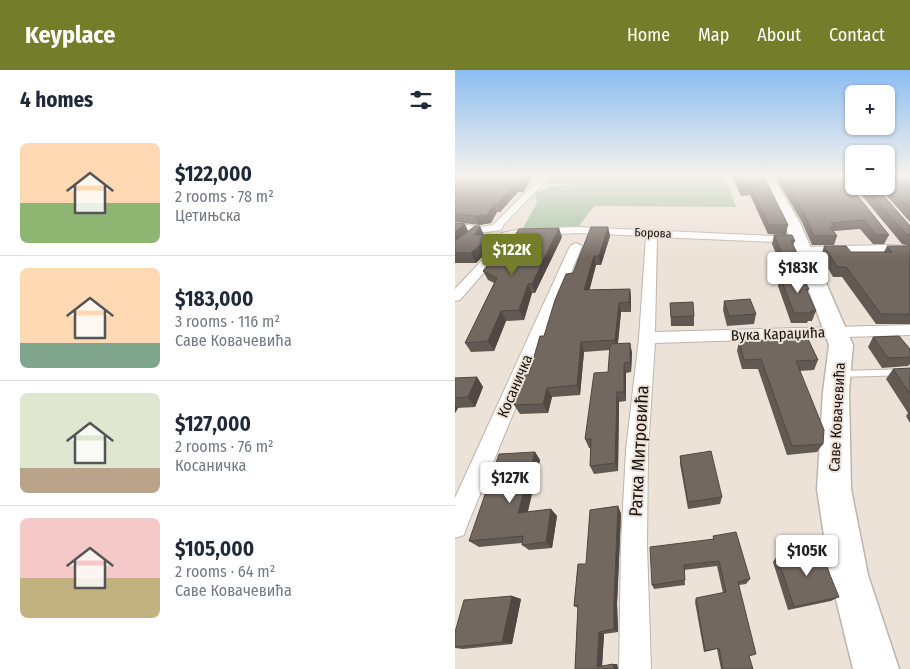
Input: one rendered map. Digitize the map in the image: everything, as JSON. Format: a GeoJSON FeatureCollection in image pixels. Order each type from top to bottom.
{"type":"FeatureCollection","features":[{"type":"Feature","properties":{"kind":"street"},"geometry":{"type":"LineString","coordinates":[[455,297],[504,243],[499,223],[519,203]]}},
{"type":"Feature","properties":{"kind":"street","name":"Саве Ковачевића"},"geometry":{"type":"LineString","coordinates":[[781,203],[802,246],[841,345],[834,446],[834,489],[849,575],[876,669]]}},
{"type":"Feature","properties":{"kind":"street","name":"Борова"},"geometry":{"type":"LineString","coordinates":[[455,226],[476,233],[576,230],[652,233],[802,246],[894,245],[910,250]]}},
{"type":"Feature","properties":{"kind":"street","name":"Ратка Митровића"},"geometry":{"type":"LineString","coordinates":[[635,669],[634,545],[637,450],[647,338],[652,233]]}},
{"type":"Feature","properties":{"kind":"street","name":"Косаничка"},"geometry":{"type":"LineString","coordinates":[[455,526],[576,246]]}},
{"type":"Feature","properties":{"kind":"street","name":"Вука Караџића"},"geometry":{"type":"LineString","coordinates":[[647,338],[910,330]]}},
{"type":"Feature","properties":{"kind":"lane"},"geometry":{"type":"LineString","coordinates":[[839,374],[910,372]]}},
{"type":"Feature","properties":{"kind":"green space"},"geometry":{"type":"Polygon","coordinates":[[[536,203],[734,203],[736,207],[594,206],[576,230],[521,232],[536,203]]]}},
{"type":"Feature","properties":{"kind":"building"},"geometry":{"type":"Polygon","coordinates":[[[455,203],[498,203],[494,204],[487,215],[455,214],[455,203]]]}},
{"type":"Feature","properties":{"kind":"building"},"geometry":{"type":"Polygon","coordinates":[[[759,203],[777,203],[788,225],[769,225],[759,203]]]}},
{"type":"Feature","properties":{"kind":"building"},"geometry":{"type":"Polygon","coordinates":[[[798,203],[863,203],[889,235],[877,235],[864,220],[831,223],[836,227],[830,227],[837,236],[814,236],[798,203]]]}},
{"type":"Feature","properties":{"kind":"building"},"geometry":{"type":"Polygon","coordinates":[[[879,203],[890,203],[910,226],[910,235],[907,235],[879,203]]]}},
{"type":"Feature","properties":{"kind":"building"},"geometry":{"type":"Polygon","coordinates":[[[904,203],[910,203],[910,209],[904,203]]]}},
{"type":"Feature","properties":{"kind":"building"},"geometry":{"type":"Polygon","coordinates":[[[455,223],[465,224],[455,232],[455,223]]]}},
{"type":"Feature","properties":{"kind":"building"},"geometry":{"type":"Polygon","coordinates":[[[475,226],[480,226],[475,235],[491,235],[471,253],[455,253],[455,241],[475,226]]]}},
{"type":"Feature","properties":{"kind":"building"},"geometry":{"type":"Polygon","coordinates":[[[591,227],[608,227],[599,256],[594,256],[584,290],[630,289],[629,302],[619,303],[615,340],[581,342],[577,385],[547,388],[543,404],[514,405],[524,375],[529,374],[540,336],[544,336],[555,300],[566,274],[573,273],[591,227]]]}},
{"type":"Feature","properties":{"kind":"building"},"geometry":{"type":"Polygon","coordinates":[[[559,228],[532,284],[528,284],[519,310],[501,311],[488,341],[465,343],[497,278],[483,271],[497,254],[492,254],[496,248],[507,235],[515,235],[519,229],[559,228]]]}},
{"type":"Feature","properties":{"kind":"building"},"geometry":{"type":"Polygon","coordinates":[[[774,235],[792,235],[795,241],[791,241],[800,259],[784,259],[774,235]]]}},
{"type":"Feature","properties":{"kind":"building"},"geometry":{"type":"Polygon","coordinates":[[[824,246],[846,246],[851,252],[892,252],[887,246],[910,246],[910,314],[881,314],[846,267],[837,267],[824,246]]]}},
{"type":"Feature","properties":{"kind":"building"},"geometry":{"type":"Polygon","coordinates":[[[802,276],[809,289],[806,289],[816,311],[810,311],[811,313],[794,313],[780,277],[802,276]]]}},
{"type":"Feature","properties":{"kind":"building"},"geometry":{"type":"Polygon","coordinates":[[[750,299],[756,314],[729,316],[724,301],[750,299]]]}},
{"type":"Feature","properties":{"kind":"building"},"geometry":{"type":"Polygon","coordinates":[[[693,302],[694,316],[671,317],[670,303],[693,302]]]}},
{"type":"Feature","properties":{"kind":"building"},"geometry":{"type":"Polygon","coordinates":[[[899,336],[910,349],[910,357],[888,358],[873,337],[899,336]]]}},
{"type":"Feature","properties":{"kind":"building"},"geometry":{"type":"Polygon","coordinates":[[[808,339],[818,360],[796,361],[824,430],[823,444],[792,446],[761,359],[744,360],[739,341],[808,339]]]}},
{"type":"Feature","properties":{"kind":"building"},"geometry":{"type":"Polygon","coordinates":[[[630,343],[630,362],[624,363],[624,392],[617,392],[615,463],[590,466],[591,439],[585,439],[594,373],[608,372],[610,344],[630,343]]]}},
{"type":"Feature","properties":{"kind":"building"},"geometry":{"type":"Polygon","coordinates":[[[910,368],[910,394],[893,369],[910,368]]]}},
{"type":"Feature","properties":{"kind":"building"},"geometry":{"type":"Polygon","coordinates":[[[477,377],[468,397],[455,398],[455,378],[477,377]]]}},
{"type":"Feature","properties":{"kind":"building"},"geometry":{"type":"Polygon","coordinates":[[[711,451],[722,497],[688,502],[680,456],[711,451]]]}},
{"type":"Feature","properties":{"kind":"building"},"geometry":{"type":"Polygon","coordinates":[[[535,452],[518,513],[551,509],[546,542],[522,545],[523,536],[469,541],[499,454],[535,452]]]}},
{"type":"Feature","properties":{"kind":"building"},"geometry":{"type":"Polygon","coordinates":[[[618,506],[614,629],[599,632],[597,667],[613,664],[614,669],[575,669],[578,605],[574,606],[578,564],[586,564],[590,510],[618,506]]]}},
{"type":"Feature","properties":{"kind":"building"},"geometry":{"type":"Polygon","coordinates":[[[736,532],[750,579],[738,582],[756,654],[749,656],[753,669],[723,669],[719,648],[705,651],[696,598],[726,592],[719,561],[684,565],[685,580],[652,585],[650,547],[714,539],[713,536],[736,532]]]}},
{"type":"Feature","properties":{"kind":"building"},"geometry":{"type":"Polygon","coordinates":[[[819,548],[839,597],[794,607],[777,556],[819,548]]]}},
{"type":"Feature","properties":{"kind":"building"},"geometry":{"type":"Polygon","coordinates":[[[512,596],[502,642],[455,647],[455,632],[464,600],[512,596]]]}}]}
